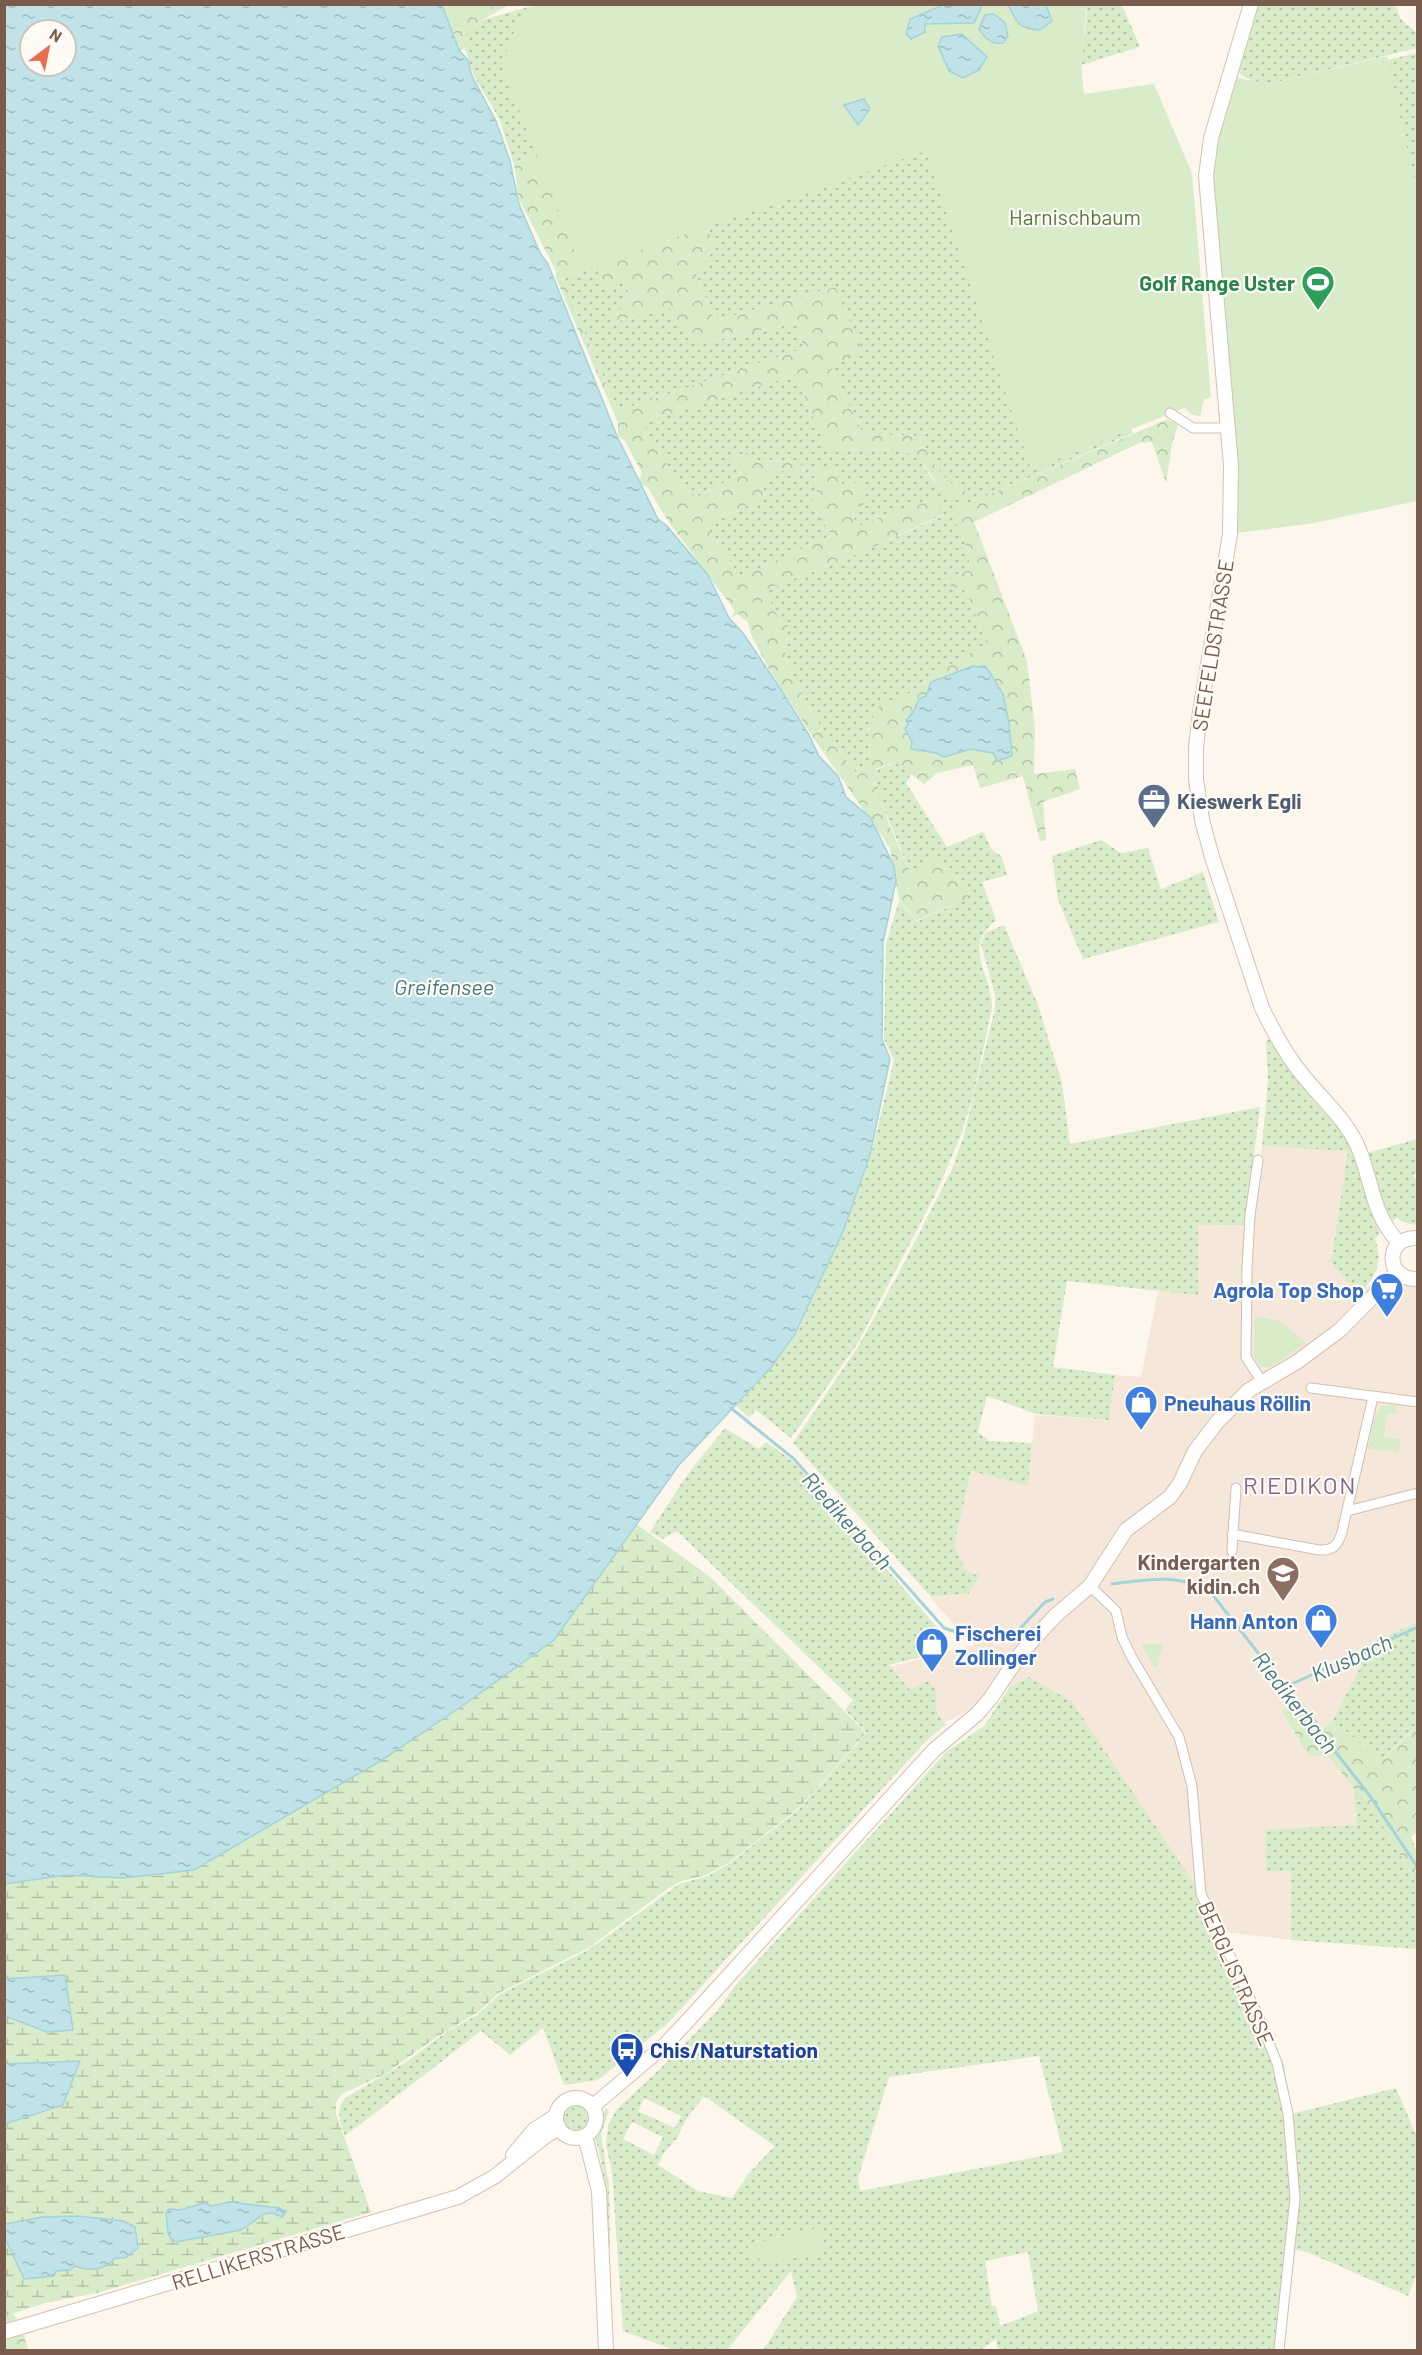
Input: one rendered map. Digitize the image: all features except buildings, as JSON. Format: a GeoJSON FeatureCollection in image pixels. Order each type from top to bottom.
{"type":"FeatureCollection","features":[{"type":"Feature","properties":{"kind":"main road","name":"SEEFELDSTRASSE"},"geometry":{"type":"LineString","coordinates":[[1251,4],[1211,138],[1206,176],[1232,487],[1230,534],[1200,712],[1196,748],[1196,779],[1202,820],[1212,856],[1262,1008],[1273,1032],[1288,1055],[1347,1127],[1358,1148],[1378,1214],[1398,1243]]}},
{"type":"Feature","properties":{"kind":"main road"},"geometry":{"type":"LineString","coordinates":[[1418,1238],[1411,1237],[1398,1243],[1392,1260],[1397,1272],[1408,1279],[1418,1279]]}},
{"type":"Feature","properties":{"kind":"main road"},"geometry":{"type":"LineString","coordinates":[[593,2106],[657,2051],[692,2016],[934,1750],[977,1714],[1031,1641],[1055,1616],[1090,1586],[1126,1530],[1155,1510],[1175,1491],[1195,1451],[1213,1426],[1238,1400],[1262,1382],[1297,1362],[1340,1330],[1397,1272]]}},
{"type":"Feature","properties":{"kind":"main road"},"geometry":{"type":"LineString","coordinates":[[573,2097],[585,2099],[593,2106],[596,2123],[585,2136],[573,2138],[567,2136],[557,2122],[559,2106],[573,2097]]}},
{"type":"Feature","properties":{"kind":"main road","name":"RELLIKERSTRASSE"},"geometry":{"type":"LineString","coordinates":[[5,2332],[458,2196],[483,2184],[557,2122]]}},
{"type":"Feature","properties":{"kind":"main road"},"geometry":{"type":"LineString","coordinates":[[585,2136],[599,2191],[606,2350]]}},
{"type":"Feature","properties":{"kind":"street"},"geometry":{"type":"LineString","coordinates":[[1170,413],[1193,428],[1228,428]]}},
{"type":"Feature","properties":{"kind":"street"},"geometry":{"type":"LineString","coordinates":[[1258,1160],[1250,1215],[1247,1258],[1246,1357],[1262,1382]]}},
{"type":"Feature","properties":{"kind":"street"},"geometry":{"type":"LineString","coordinates":[[1311,1388],[1418,1402]]}},
{"type":"Feature","properties":{"kind":"street"},"geometry":{"type":"LineString","coordinates":[[1232,1534],[1319,1550],[1329,1550],[1335,1546],[1347,1511],[1373,1397]]}},
{"type":"Feature","properties":{"kind":"street"},"geometry":{"type":"LineString","coordinates":[[1232,1551],[1236,1488]]}},
{"type":"Feature","properties":{"kind":"street"},"geometry":{"type":"LineString","coordinates":[[1347,1511],[1418,1494]]}},
{"type":"Feature","properties":{"kind":"street","name":"BERGLISTRASSE"},"geometry":{"type":"LineString","coordinates":[[1090,1586],[1116,1611],[1122,1637],[1131,1656],[1179,1737],[1192,1786],[1201,1894],[1259,2018],[1277,2063],[1288,2114],[1295,2198],[1279,2350]]}},
{"type":"Feature","properties":{"kind":"shaded area"},"geometry":{"type":"Polygon","coordinates":[[[1262,1146],[1348,1151],[1331,1263],[1360,1295],[1379,1275],[1417,1282],[1417,1622],[1359,1649],[1361,1666],[1333,1720],[1322,1729],[1327,1754],[1353,1786],[1357,1825],[1291,1871],[1291,1940],[1217,1931],[1029,1678],[935,1728],[889,1667],[974,1645],[930,1598],[967,1594],[980,1577],[967,1572],[954,1546],[971,1471],[1028,1486],[1035,1415],[1109,1420],[1115,1375],[1141,1377],[1158,1291],[1198,1294],[1198,1225],[1252,1227],[1262,1146]]]}},
{"type":"Feature","properties":{"kind":"green space"},"geometry":{"type":"Polygon","coordinates":[[[439,4],[497,5],[446,24],[439,4]]]}},
{"type":"Feature","properties":{"kind":"green space"},"geometry":{"type":"Polygon","coordinates":[[[443,5],[509,5],[482,20],[466,33],[466,47],[460,51],[443,5]]]}},
{"type":"Feature","properties":{"kind":"green space"},"geometry":{"type":"Polygon","coordinates":[[[535,5],[592,5],[621,120],[514,164],[499,118],[474,76],[465,48],[466,33],[483,20],[535,5]]]}},
{"type":"Feature","properties":{"kind":"green space","name":"Harnischbaum"},"geometry":{"type":"Polygon","coordinates":[[[544,5],[1082,5],[1086,11],[1081,66],[1084,94],[1154,84],[1192,173],[1211,397],[1031,470],[926,151],[582,270],[501,65],[523,10],[544,5]]]}},
{"type":"Feature","properties":{"kind":"green space"},"geometry":{"type":"Polygon","coordinates":[[[1082,5],[1122,5],[1140,47],[1081,65],[1087,11],[1082,5]]]}},
{"type":"Feature","properties":{"kind":"green space"},"geometry":{"type":"Polygon","coordinates":[[[1257,5],[1396,5],[1400,18],[1417,33],[1417,48],[1269,84],[1255,81],[1243,76],[1237,70],[1257,5]]]}},
{"type":"Feature","properties":{"kind":"green space"},"geometry":{"type":"Polygon","coordinates":[[[1417,53],[1417,194],[1387,60],[1417,53]]]}},
{"type":"Feature","properties":{"kind":"green space","name":"Golf Range Uster"},"geometry":{"type":"Polygon","coordinates":[[[1387,56],[1417,194],[1417,501],[1314,523],[1230,534],[1206,176],[1229,76],[1269,84],[1387,56]]]}},
{"type":"Feature","properties":{"kind":"green space"},"geometry":{"type":"Polygon","coordinates":[[[1075,66],[1084,95],[1154,84],[1207,388],[1200,416],[1192,415],[1183,406],[965,134],[706,218],[714,249],[696,275],[715,321],[835,287],[862,350],[831,367],[863,434],[920,436],[937,468],[949,481],[965,491],[965,497],[947,499],[923,465],[903,450],[827,449],[795,375],[642,423],[684,491],[700,496],[740,474],[733,457],[749,452],[759,463],[780,461],[802,465],[804,473],[780,471],[760,483],[764,496],[707,526],[740,577],[832,535],[811,505],[817,490],[813,470],[831,465],[842,484],[860,482],[867,503],[849,511],[859,526],[935,499],[944,514],[865,551],[765,590],[779,620],[788,625],[785,658],[807,704],[824,732],[858,775],[870,759],[868,725],[884,699],[898,701],[955,661],[987,644],[966,591],[943,583],[968,570],[970,555],[952,514],[958,508],[1168,419],[1178,425],[1172,444],[1166,483],[1152,442],[1139,443],[974,522],[1027,661],[1035,729],[1034,774],[1075,769],[1080,789],[1043,802],[1046,840],[1040,841],[1023,776],[980,788],[973,765],[937,773],[924,784],[895,762],[875,769],[884,811],[913,878],[931,856],[969,889],[967,899],[917,920],[899,900],[890,848],[810,733],[769,669],[752,637],[748,623],[738,614],[730,618],[735,611],[668,521],[648,488],[638,482],[642,473],[625,441],[618,436],[618,423],[556,278],[556,271],[519,199],[514,164],[622,121],[1075,66]],[[595,266],[562,279],[618,411],[804,348],[796,323],[702,343],[691,343],[671,309],[624,319],[613,324],[610,318],[626,305],[629,279],[606,291],[595,266]],[[926,696],[919,699],[914,712],[906,720],[908,724],[905,729],[912,742],[912,749],[936,753],[944,757],[971,749],[1012,756],[926,696]]]}},
{"type":"Feature","properties":{"kind":"green space"},"geometry":{"type":"Polygon","coordinates":[[[965,134],[1096,336],[1133,433],[958,508],[953,514],[970,555],[968,570],[944,582],[966,591],[987,644],[940,671],[868,725],[870,759],[858,775],[824,732],[807,704],[785,658],[788,625],[779,620],[765,590],[865,551],[944,515],[935,499],[859,526],[848,511],[842,485],[813,470],[817,490],[811,505],[832,535],[740,577],[707,526],[764,496],[759,483],[780,471],[804,472],[802,465],[780,461],[759,463],[749,452],[733,457],[740,474],[700,496],[684,492],[641,423],[795,375],[827,449],[903,450],[918,458],[935,483],[965,491],[943,475],[932,461],[920,436],[863,434],[831,367],[835,287],[715,321],[696,275],[714,249],[706,217],[965,134]]]}},
{"type":"Feature","properties":{"kind":"green space"},"geometry":{"type":"Polygon","coordinates":[[[595,266],[629,279],[626,305],[610,318],[613,324],[624,319],[671,308],[691,343],[702,343],[796,323],[804,348],[618,411],[562,279],[595,266]]]}},
{"type":"Feature","properties":{"kind":"green space"},"geometry":{"type":"Polygon","coordinates":[[[896,762],[911,774],[906,783],[947,847],[983,832],[992,850],[1002,857],[1007,875],[982,882],[996,920],[986,931],[979,951],[991,995],[992,1008],[973,1097],[961,1135],[936,1193],[858,1343],[791,1438],[756,1410],[749,1417],[736,1406],[769,1371],[795,1337],[843,1233],[871,1155],[894,1060],[884,1039],[886,944],[899,901],[917,921],[967,899],[969,889],[931,856],[913,878],[876,787],[875,770],[896,762]]]}},
{"type":"Feature","properties":{"kind":"green space"},"geometry":{"type":"Polygon","coordinates":[[[1101,840],[1121,853],[1148,848],[1161,889],[1203,872],[1219,922],[1083,959],[1058,900],[1052,856],[1101,840]]]}},
{"type":"Feature","properties":{"kind":"green space"},"geometry":{"type":"Polygon","coordinates":[[[1004,925],[1038,1005],[1062,1083],[1070,1144],[1260,1107],[1245,1226],[1198,1225],[1198,1295],[1067,1281],[1053,1367],[1115,1375],[1109,1420],[1036,1414],[987,1396],[978,1432],[989,1441],[1032,1443],[1028,1486],[971,1471],[954,1546],[967,1572],[980,1576],[968,1594],[931,1597],[793,1443],[859,1345],[952,1169],[963,1138],[995,1009],[995,995],[981,944],[985,933],[1004,925]]]}},
{"type":"Feature","properties":{"kind":"green space"},"geometry":{"type":"Polygon","coordinates":[[[1271,1037],[1345,1132],[1358,1162],[1380,1234],[1375,1239],[1379,1255],[1376,1269],[1360,1295],[1331,1263],[1348,1151],[1262,1146],[1268,1080],[1266,1041],[1271,1037]]]}},
{"type":"Feature","properties":{"kind":"green space"},"geometry":{"type":"Polygon","coordinates":[[[1417,1139],[1417,1172],[1413,1176],[1417,1181],[1417,1225],[1397,1218],[1391,1222],[1381,1203],[1367,1153],[1417,1139]]]}},
{"type":"Feature","properties":{"kind":"green space"},"geometry":{"type":"Polygon","coordinates":[[[1258,1316],[1282,1322],[1306,1343],[1271,1367],[1261,1367],[1254,1357],[1254,1319],[1258,1316]]]}},
{"type":"Feature","properties":{"kind":"green space"},"geometry":{"type":"Polygon","coordinates":[[[1382,1406],[1397,1407],[1396,1414],[1387,1414],[1384,1437],[1400,1439],[1399,1452],[1368,1449],[1374,1418],[1382,1406]]]}},
{"type":"Feature","properties":{"kind":"green space"},"geometry":{"type":"Polygon","coordinates":[[[725,1428],[759,1449],[766,1442],[793,1461],[936,1626],[948,1650],[889,1665],[910,1690],[928,1681],[936,1690],[936,1710],[945,1725],[927,1740],[667,2024],[598,2080],[564,2085],[543,2028],[510,2055],[481,2031],[345,2136],[339,2112],[345,2098],[406,2062],[448,2031],[477,2015],[500,1994],[588,1950],[679,1884],[708,1876],[730,1863],[799,1809],[867,1733],[845,1710],[853,1700],[677,1531],[663,1539],[650,1532],[687,1475],[725,1428]]]}},
{"type":"Feature","properties":{"kind":"green space"},"geometry":{"type":"Polygon","coordinates":[[[636,1524],[708,1575],[866,1733],[800,1807],[730,1862],[706,1875],[682,1881],[669,1888],[588,1948],[499,1993],[478,2012],[437,2037],[385,2074],[342,2094],[336,2102],[336,2114],[371,2212],[97,2293],[45,2303],[5,2316],[5,1884],[66,1875],[124,1878],[194,1870],[382,1760],[465,1704],[553,1640],[636,1524]]]}},
{"type":"Feature","properties":{"kind":"green space"},"geometry":{"type":"Polygon","coordinates":[[[1417,1622],[1417,1733],[1413,1729],[1381,1761],[1333,1720],[1361,1666],[1359,1649],[1417,1622]]]}},
{"type":"Feature","properties":{"kind":"green space"},"geometry":{"type":"Polygon","coordinates":[[[1141,1644],[1163,1644],[1157,1667],[1154,1667],[1141,1644]]]}},
{"type":"Feature","properties":{"kind":"green space"},"geometry":{"type":"Polygon","coordinates":[[[1029,1677],[1072,1702],[1201,1894],[1284,2064],[1291,2114],[1396,2088],[1417,2137],[1417,2274],[1408,2296],[1307,2252],[1293,2249],[1279,2350],[998,2350],[996,2339],[981,2350],[763,2350],[797,2297],[791,2271],[727,2350],[674,2350],[623,2331],[612,2172],[606,2145],[608,2125],[617,2109],[717,2011],[735,1986],[946,1752],[984,1726],[1009,1688],[1029,1677]],[[1039,2056],[889,2077],[858,2178],[860,2191],[1063,2152],[1039,2056]],[[704,2096],[686,2119],[677,2138],[663,2154],[658,2165],[698,2191],[732,2198],[750,2172],[775,2146],[704,2096]],[[644,2098],[638,2111],[675,2128],[681,2116],[644,2098]],[[632,2122],[623,2139],[654,2155],[663,2137],[632,2122]],[[1028,2252],[985,2261],[992,2306],[996,2306],[1000,2326],[1038,2311],[1028,2252]]]}},
{"type":"Feature","properties":{"kind":"green space"},"geometry":{"type":"Polygon","coordinates":[[[1300,1698],[1322,1729],[1333,1720],[1381,1761],[1414,1729],[1417,1733],[1417,1833],[1411,1836],[1417,1853],[1417,1885],[1389,1834],[1327,1754],[1309,1757],[1282,1711],[1300,1698]]]}},
{"type":"Feature","properties":{"kind":"green space"},"geometry":{"type":"Polygon","coordinates":[[[1353,1786],[1389,1834],[1417,1885],[1417,1949],[1291,1940],[1291,1871],[1266,1871],[1265,1830],[1357,1825],[1353,1786]]]}},
{"type":"Feature","properties":{"kind":"green space"},"geometry":{"type":"Polygon","coordinates":[[[575,2105],[584,2109],[588,2118],[584,2127],[575,2131],[566,2127],[562,2118],[566,2109],[575,2105]]]}},
{"type":"Feature","properties":{"kind":"green space"},"geometry":{"type":"Polygon","coordinates":[[[606,2108],[609,2111],[601,2134],[609,2185],[610,2249],[607,2238],[605,2187],[595,2138],[606,2108]]]}},
{"type":"Feature","properties":{"kind":"green space"},"geometry":{"type":"Polygon","coordinates":[[[822,2227],[825,2252],[766,2263],[750,2253],[747,2245],[822,2227]]]}},
{"type":"Feature","properties":{"kind":"green space"},"geometry":{"type":"Polygon","coordinates":[[[4,2276],[13,2313],[22,2327],[28,2350],[5,2350],[4,2276]]]}},
{"type":"Feature","properties":{"kind":"water"},"geometry":{"type":"Polygon","coordinates":[[[983,4],[974,23],[925,24],[925,32],[911,39],[906,34],[910,19],[943,5],[983,4]]]}},
{"type":"Feature","properties":{"kind":"water","name":"Greifensee"},"geometry":{"type":"Polygon","coordinates":[[[4,5],[442,5],[459,50],[468,60],[472,76],[496,121],[510,161],[519,204],[540,253],[548,264],[617,436],[658,519],[667,526],[708,575],[729,618],[743,633],[780,688],[819,756],[838,776],[846,797],[870,817],[894,866],[896,881],[883,943],[882,1039],[890,1059],[870,1155],[843,1232],[794,1336],[769,1370],[679,1465],[554,1640],[382,1760],[194,1870],[124,1878],[66,1875],[5,1884],[4,5]]]}},
{"type":"Feature","properties":{"kind":"water"},"geometry":{"type":"Polygon","coordinates":[[[1008,5],[1046,5],[1052,21],[1040,30],[1027,28],[1017,21],[1008,5]]]}},
{"type":"Feature","properties":{"kind":"water"},"geometry":{"type":"Polygon","coordinates":[[[994,14],[1005,23],[1008,36],[1003,43],[989,40],[979,29],[985,15],[994,14]]]}},
{"type":"Feature","properties":{"kind":"water"},"geometry":{"type":"Polygon","coordinates":[[[962,34],[987,57],[979,70],[963,78],[949,71],[938,46],[942,37],[962,34]]]}},
{"type":"Feature","properties":{"kind":"water"},"geometry":{"type":"Polygon","coordinates":[[[864,99],[870,109],[858,125],[844,105],[864,99]]]}},
{"type":"Feature","properties":{"kind":"water"},"geometry":{"type":"Polygon","coordinates":[[[973,666],[987,668],[1003,694],[1012,756],[997,761],[993,753],[971,749],[944,757],[936,753],[911,749],[912,742],[905,729],[908,724],[906,720],[914,711],[919,699],[926,696],[931,682],[973,666]]]}},
{"type":"Feature","properties":{"kind":"water"},"geometry":{"type":"Polygon","coordinates":[[[65,1975],[73,2030],[47,2032],[5,2016],[5,1979],[65,1975]]]}},
{"type":"Feature","properties":{"kind":"water"},"geometry":{"type":"Polygon","coordinates":[[[80,2061],[63,2105],[5,2124],[5,2064],[80,2061]]]}},
{"type":"Feature","properties":{"kind":"water"},"geometry":{"type":"Polygon","coordinates":[[[230,2202],[279,2208],[286,2211],[282,2217],[273,2213],[264,2214],[241,2230],[176,2242],[171,2239],[168,2233],[166,2213],[169,2209],[180,2210],[204,2203],[212,2206],[230,2202]]]}},
{"type":"Feature","properties":{"kind":"water"},"geometry":{"type":"Polygon","coordinates":[[[78,2216],[123,2221],[135,2227],[138,2248],[125,2258],[115,2258],[102,2267],[86,2269],[75,2266],[70,2270],[56,2271],[54,2276],[24,2279],[5,2238],[5,2224],[43,2217],[78,2216]]]}},
{"type":"Feature","properties":{"kind":"waterway","name":"Riedikerbach"},"geometry":{"type":"LineString","coordinates":[[731,1408],[794,1459],[944,1628],[980,1640],[998,1640],[1015,1634],[1045,1602],[1053,1599]]}},
{"type":"Feature","properties":{"kind":"waterway","name":"Riedikerbach"},"geometry":{"type":"LineString","coordinates":[[1112,1584],[1176,1580],[1201,1587],[1212,1594],[1370,1796],[1418,1868]]}},
{"type":"Feature","properties":{"kind":"waterway","name":"Klusbach"},"geometry":{"type":"LineString","coordinates":[[1285,1687],[1418,1627]]}},
{"type":"Feature","properties":{"kind":"place","name":"Golf Range Uster"},"geometry":{"type":"Point","coordinates":[1318,311]}},
{"type":"Feature","properties":{"kind":"place","name":"Kieswerk Egli"},"geometry":{"type":"Point","coordinates":[1154,829]}},
{"type":"Feature","properties":{"kind":"place","name":"Agrola Top Shop"},"geometry":{"type":"Point","coordinates":[1387,1318]}},
{"type":"Feature","properties":{"kind":"place","name":"Pneuhaus Röllin"},"geometry":{"type":"Point","coordinates":[1141,1431]}},
{"type":"Feature","properties":{"kind":"place","name":"Kindergarten kidin.ch"},"geometry":{"type":"Point","coordinates":[1283,1602]}},
{"type":"Feature","properties":{"kind":"place","name":"Hann Anton"},"geometry":{"type":"Point","coordinates":[1321,1649]}},
{"type":"Feature","properties":{"kind":"place","name":"Fischerei Zollinger"},"geometry":{"type":"Point","coordinates":[932,1673]}},
{"type":"Feature","properties":{"kind":"place","name":"Chis/Naturstation"},"geometry":{"type":"Point","coordinates":[627,2078]}},
{"type":"Feature","properties":{"kind":"district","name":"RIEDIKON"},"geometry":{"type":"Point","coordinates":[1300,1484]}}]}
